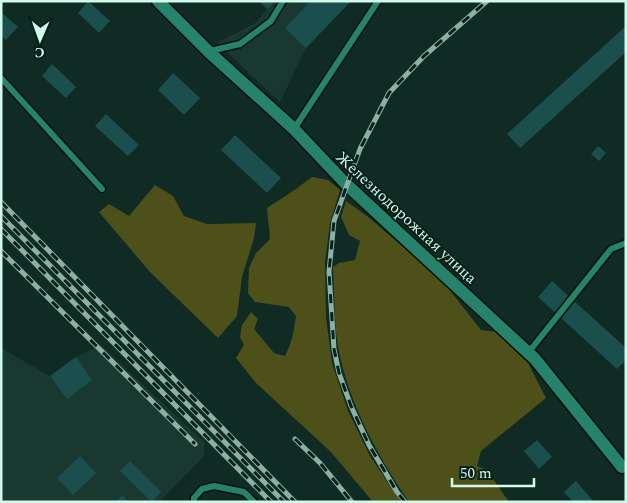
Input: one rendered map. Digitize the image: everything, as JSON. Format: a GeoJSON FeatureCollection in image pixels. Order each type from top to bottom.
{"type":"FeatureCollection","features":[{"type":"Feature","properties":{"kind":"street","name":"Железнодорожная улица"},"geometry":{"type":"LineString","coordinates":[[158,1],[208,52],[294,128],[346,184],[528,353],[622,467]]}},
{"type":"Feature","properties":{"kind":"lane"},"geometry":{"type":"LineString","coordinates":[[208,52],[240,44],[271,21],[283,1]]}},
{"type":"Feature","properties":{"kind":"lane"},"geometry":{"type":"LineString","coordinates":[[294,128],[378,1]]}},
{"type":"Feature","properties":{"kind":"lane"},"geometry":{"type":"LineString","coordinates":[[1,78],[102,189]]}},
{"type":"Feature","properties":{"kind":"lane"},"geometry":{"type":"LineString","coordinates":[[528,353],[611,249],[626,243]]}},
{"type":"Feature","properties":{"kind":"lane"},"geometry":{"type":"LineString","coordinates":[[194,502],[194,498],[202,489],[214,486],[244,492],[254,502]]}},
{"type":"Feature","properties":{"kind":"shaded area"},"geometry":{"type":"Polygon","coordinates":[[[259,1],[351,1],[306,48],[280,102],[217,43],[255,23],[267,10],[259,1]]]}},
{"type":"Feature","properties":{"kind":"shaded area"},"geometry":{"type":"Polygon","coordinates":[[[101,345],[204,442],[204,456],[159,502],[1,502],[1,348],[50,376],[76,357],[101,345]]]}},
{"type":"Feature","properties":{"kind":"green space"},"geometry":{"type":"Polygon","coordinates":[[[312,177],[328,180],[340,190],[330,223],[325,262],[326,317],[332,363],[348,411],[370,456],[401,502],[373,502],[331,452],[256,383],[236,358],[244,345],[240,337],[242,325],[251,312],[258,319],[254,329],[274,353],[285,356],[296,316],[289,307],[255,302],[248,293],[249,268],[256,253],[270,239],[267,208],[312,177]]]}},
{"type":"Feature","properties":{"kind":"green space"},"geometry":{"type":"Polygon","coordinates":[[[155,185],[173,196],[184,216],[207,224],[256,223],[254,238],[242,277],[237,316],[218,338],[150,272],[99,212],[109,204],[129,216],[155,185]]]}},
{"type":"Feature","properties":{"kind":"green space"},"geometry":{"type":"Polygon","coordinates":[[[346,201],[367,216],[441,279],[481,330],[497,332],[528,363],[546,398],[481,451],[477,466],[487,470],[509,502],[409,502],[373,443],[362,421],[345,377],[336,332],[333,267],[339,263],[355,260],[360,241],[349,235],[341,217],[346,201]]]}},
{"type":"Feature","properties":{"kind":"building"},"geometry":{"type":"Polygon","coordinates":[[[88,1],[110,21],[99,33],[78,13],[88,1]]]}},
{"type":"Feature","properties":{"kind":"building"},"geometry":{"type":"Polygon","coordinates":[[[259,1],[275,1],[268,9],[259,1]]]}},
{"type":"Feature","properties":{"kind":"building"},"geometry":{"type":"Polygon","coordinates":[[[311,1],[351,1],[306,48],[285,28],[311,1]]]}},
{"type":"Feature","properties":{"kind":"building"},"geometry":{"type":"Polygon","coordinates":[[[1,12],[18,27],[6,40],[1,36],[1,12]]]}},
{"type":"Feature","properties":{"kind":"building"},"geometry":{"type":"Polygon","coordinates":[[[626,26],[626,52],[520,148],[507,134],[626,26]]]}},
{"type":"Feature","properties":{"kind":"building"},"geometry":{"type":"Polygon","coordinates":[[[52,64],[76,87],[66,98],[42,76],[52,64]]]}},
{"type":"Feature","properties":{"kind":"building"},"geometry":{"type":"Polygon","coordinates":[[[173,73],[200,98],[184,115],[158,90],[173,73]]]}},
{"type":"Feature","properties":{"kind":"building"},"geometry":{"type":"Polygon","coordinates":[[[106,114],[139,145],[128,156],[95,126],[106,114]]]}},
{"type":"Feature","properties":{"kind":"building"},"geometry":{"type":"Polygon","coordinates":[[[235,135],[281,178],[267,193],[221,150],[235,135]]]}},
{"type":"Feature","properties":{"kind":"building"},"geometry":{"type":"Polygon","coordinates":[[[598,146],[606,153],[599,161],[591,154],[598,146]]]}},
{"type":"Feature","properties":{"kind":"building"},"geometry":{"type":"Polygon","coordinates":[[[552,281],[626,348],[626,360],[617,369],[538,297],[552,281]]]}},
{"type":"Feature","properties":{"kind":"building"},"geometry":{"type":"Polygon","coordinates":[[[76,357],[92,380],[67,399],[50,376],[76,357]]]}},
{"type":"Feature","properties":{"kind":"building"},"geometry":{"type":"Polygon","coordinates":[[[537,440],[552,457],[539,469],[524,451],[537,440]]]}},
{"type":"Feature","properties":{"kind":"building"},"geometry":{"type":"Polygon","coordinates":[[[80,456],[96,473],[73,495],[57,478],[80,456]]]}},
{"type":"Feature","properties":{"kind":"building"},"geometry":{"type":"Polygon","coordinates":[[[130,461],[161,492],[152,502],[120,471],[130,461]]]}},
{"type":"Feature","properties":{"kind":"building"},"geometry":{"type":"Polygon","coordinates":[[[576,481],[594,502],[573,502],[564,492],[576,481]]]}},
{"type":"Feature","properties":{"kind":"building"},"geometry":{"type":"Polygon","coordinates":[[[122,495],[129,502],[116,502],[122,495]]]}},
{"type":"Feature","properties":{"kind":"railway"},"geometry":{"type":"LineString","coordinates":[[405,502],[369,445],[351,406],[339,373],[334,349],[329,272],[334,221],[360,149],[389,93],[424,56],[487,1]]}},
{"type":"Feature","properties":{"kind":"railway"},"geometry":{"type":"LineString","coordinates":[[1,202],[295,502]]}},
{"type":"Feature","properties":{"kind":"railway"},"geometry":{"type":"LineString","coordinates":[[1,216],[284,502]]}},
{"type":"Feature","properties":{"kind":"railway"},"geometry":{"type":"LineString","coordinates":[[1,229],[271,502]]}},
{"type":"Feature","properties":{"kind":"railway"},"geometry":{"type":"LineString","coordinates":[[1,251],[195,444]]}},
{"type":"Feature","properties":{"kind":"railway"},"geometry":{"type":"LineString","coordinates":[[295,439],[320,463],[352,502]]}}]}
